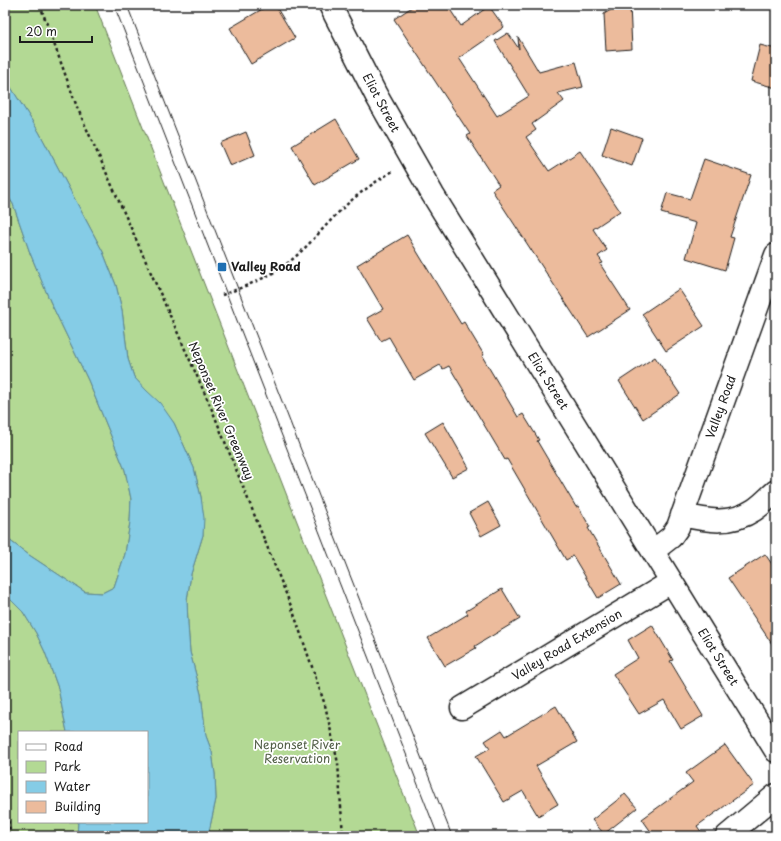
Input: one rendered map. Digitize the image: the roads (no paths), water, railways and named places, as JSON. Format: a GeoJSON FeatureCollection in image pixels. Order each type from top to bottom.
{"type":"FeatureCollection","features":[{"type":"Feature","properties":{"kind":"street","name":"Eliot Street"},"geometry":{"type":"LineString","coordinates":[[330,5],[376,95],[453,228],[776,751]]}},
{"type":"Feature","properties":{"kind":"street","name":"Valley Road"},"geometry":{"type":"LineString","coordinates":[[653,551],[672,537],[678,527],[776,255]]}},
{"type":"Feature","properties":{"kind":"street"},"geometry":{"type":"LineString","coordinates":[[682,515],[705,520],[718,521],[732,519],[755,509],[776,492]]}},
{"type":"Feature","properties":{"kind":"street","name":"Valley Road Extension"},"geometry":{"type":"LineString","coordinates":[[462,708],[671,582]]}},
{"type":"Feature","properties":{"kind":"street"},"geometry":{"type":"LineString","coordinates":[[727,836],[776,795]]}},
{"type":"Feature","properties":{"kind":"water"},"geometry":{"type":"Polygon","coordinates":[[[5,78],[39,132],[103,252],[116,285],[122,310],[128,359],[134,377],[160,403],[174,423],[194,468],[204,518],[203,535],[191,574],[187,600],[190,652],[201,694],[206,736],[212,752],[215,774],[216,799],[208,836],[77,836],[78,823],[148,823],[148,731],[67,731],[58,688],[45,652],[36,633],[23,612],[5,594],[5,537],[29,555],[85,592],[102,593],[114,587],[125,554],[130,522],[131,499],[125,470],[88,380],[50,301],[30,253],[13,204],[5,191],[5,78]]]}},
{"type":"Feature","properties":{"kind":"tram line"},"geometry":{"type":"LineString","coordinates":[[114,5],[438,836]]}},
{"type":"Feature","properties":{"kind":"tram line"},"geometry":{"type":"LineString","coordinates":[[127,5],[452,836]]}},
{"type":"Feature","properties":{"kind":"place","name":"Valley Road"},"geometry":{"type":"Point","coordinates":[222,267]}},
{"type":"Feature","properties":{"kind":"park label","name":"Neponset River Reservation"},"geometry":{"type":"Point","coordinates":[297,752]}}]}
